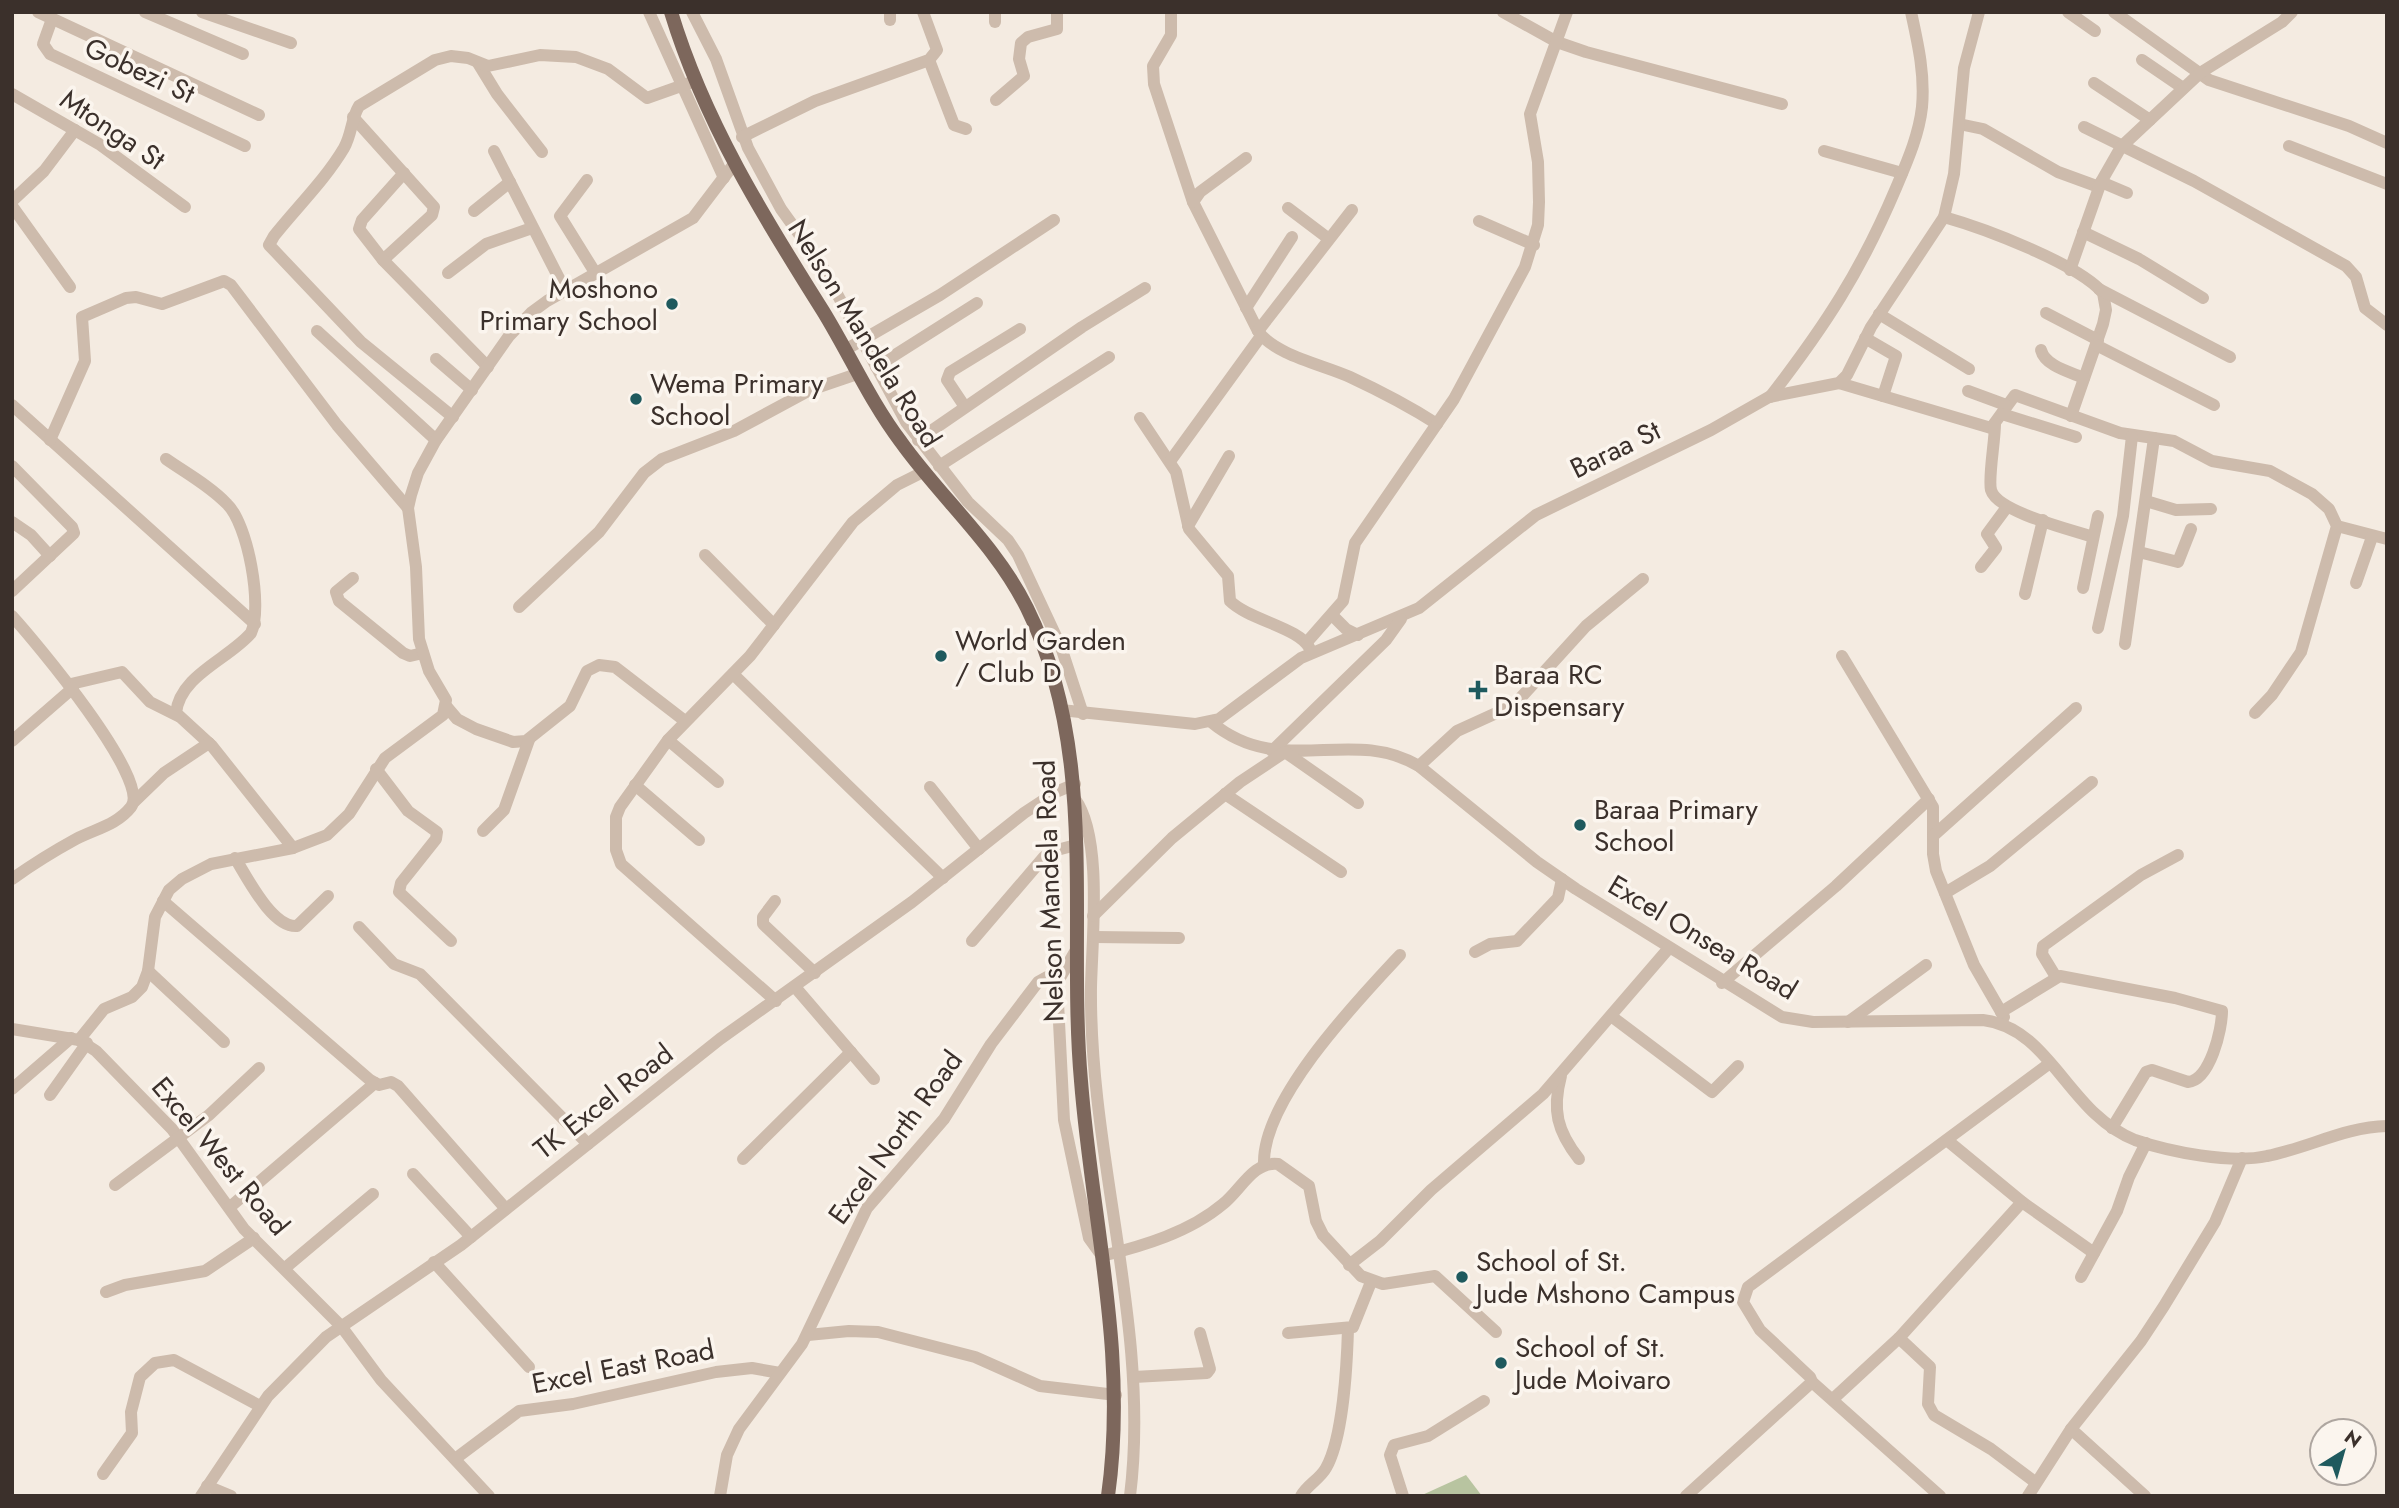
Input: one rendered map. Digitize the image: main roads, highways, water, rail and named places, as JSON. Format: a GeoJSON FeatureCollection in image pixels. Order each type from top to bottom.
{"type":"FeatureCollection","features":[{"type":"Feature","properties":{"kind":"main road","name":"Nelson Mandela Road"},"geometry":{"type":"LineString","coordinates":[[671,12],[688,84],[857,374],[923,472],[974,531],[1017,590],[1038,634],[1061,710],[1075,792],[1080,1080],[1116,1395],[1108,1496]]}},
{"type":"Feature","properties":{"kind":"place","name":"Moshono Primary School"},"geometry":{"type":"Point","coordinates":[672,304]}},
{"type":"Feature","properties":{"kind":"place","name":"Wema Primary School"},"geometry":{"type":"Point","coordinates":[636,399]}},
{"type":"Feature","properties":{"kind":"place","name":"World Garden / Club D"},"geometry":{"type":"Point","coordinates":[941,656]}},
{"type":"Feature","properties":{"kind":"place","name":"Baraa RC Dispensary"},"geometry":{"type":"Point","coordinates":[1478,690]}},
{"type":"Feature","properties":{"kind":"place","name":"Baraa Primary School"},"geometry":{"type":"Point","coordinates":[1580,825]}},
{"type":"Feature","properties":{"kind":"place","name":"School of St. Jude Mshono Campus"},"geometry":{"type":"Point","coordinates":[1462,1277]}},
{"type":"Feature","properties":{"kind":"place","name":"School of St. Jude Moivaro"},"geometry":{"type":"Point","coordinates":[1501,1363]}}]}
